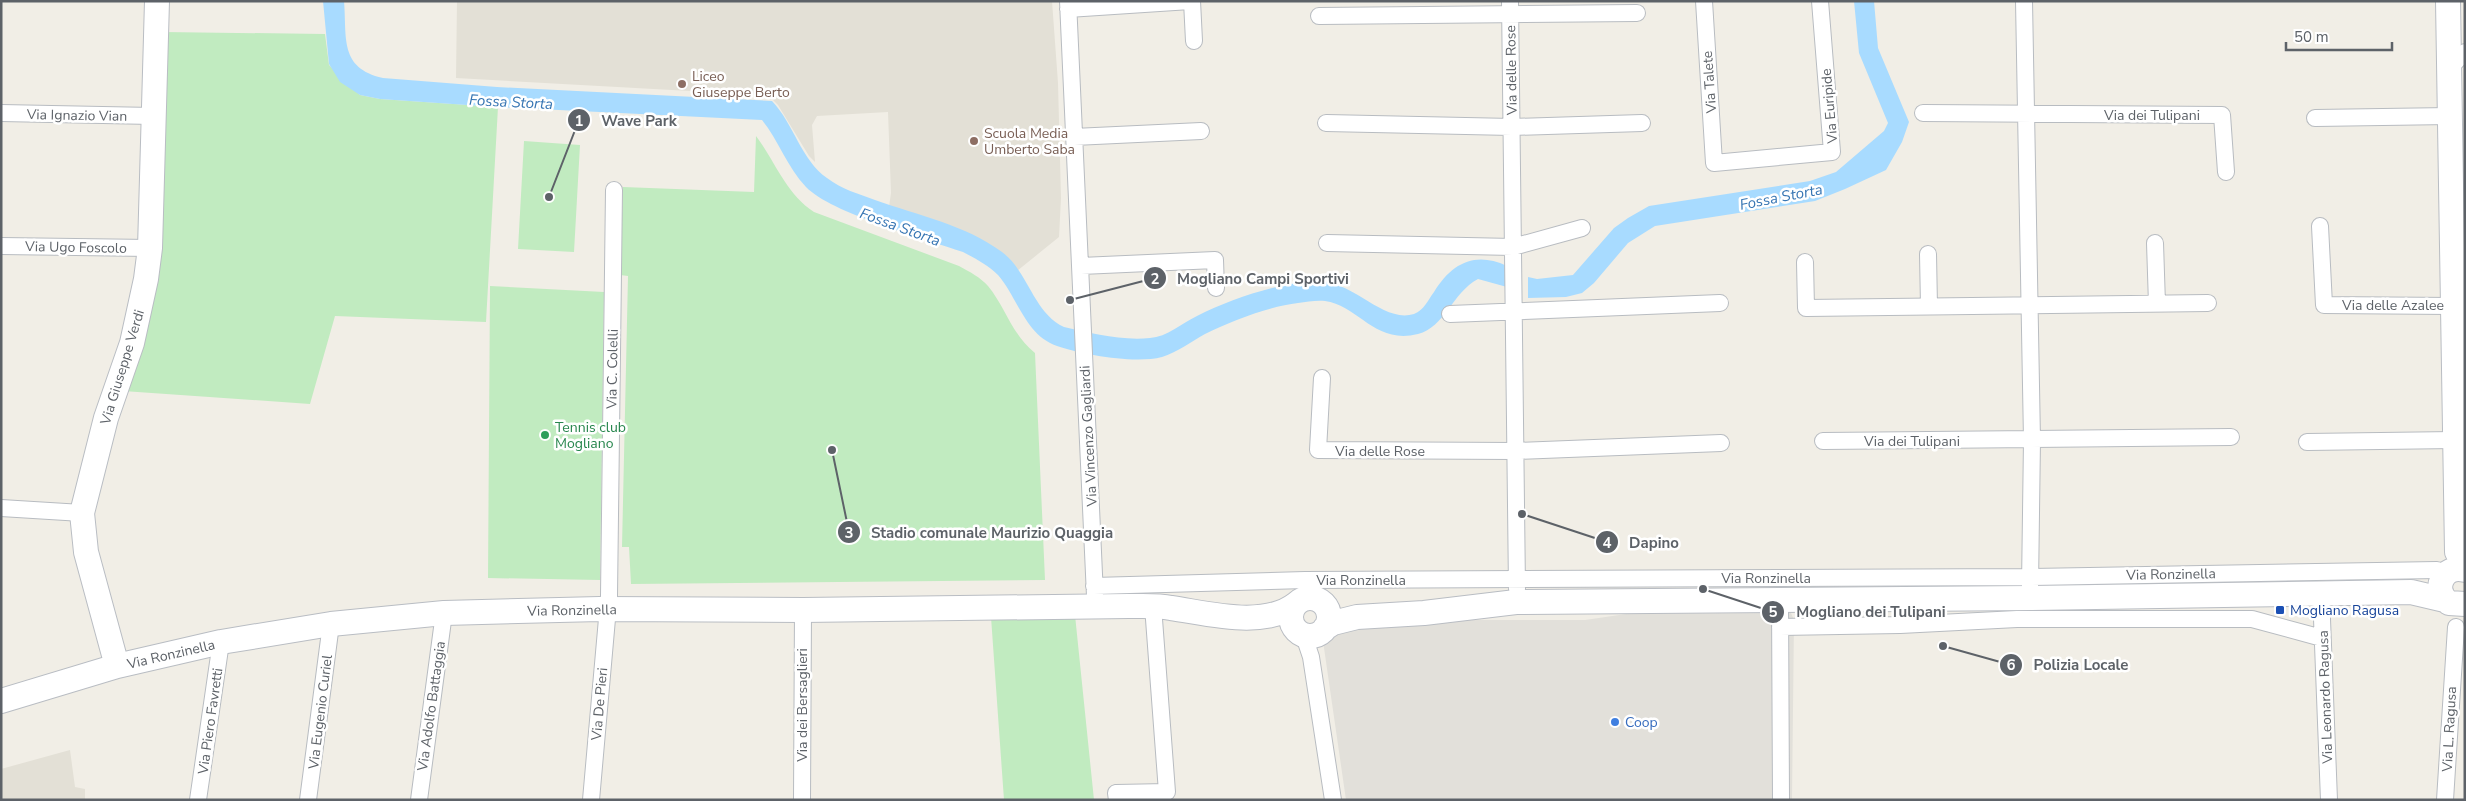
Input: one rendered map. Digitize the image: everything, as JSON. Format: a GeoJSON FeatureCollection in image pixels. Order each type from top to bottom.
{"type":"FeatureCollection","features":[{"type":"Feature","properties":{"kind":"street","name":"Via Giuseppe Verdi"},"geometry":{"type":"LineString","coordinates":[[117,666],[86,552],[82,513],[106,418],[132,343],[146,279],[150,248],[157,1]]}},
{"type":"Feature","properties":{"kind":"street","name":"Via Vincenzo Gagliardi"},"geometry":{"type":"LineString","coordinates":[[1095,596],[1068,5],[1191,1],[1194,41]]}},
{"type":"Feature","properties":{"kind":"street","name":"Via Talete"},"geometry":{"type":"LineString","coordinates":[[1704,1],[1714,163]]}},
{"type":"Feature","properties":{"kind":"street","name":"Via Euripide"},"geometry":{"type":"LineString","coordinates":[[1714,163],[1832,152],[1820,1]]}},
{"type":"Feature","properties":{"kind":"street"},"geometry":{"type":"LineString","coordinates":[[2024,1],[2032,440],[2030,588]]}},
{"type":"Feature","properties":{"kind":"street","name":"Via delle Azalee"},"geometry":{"type":"LineString","coordinates":[[2448,1],[2457,60],[2450,116],[2454,440],[2452,568]]}},
{"type":"Feature","properties":{"kind":"street","name":"Via delle Rose"},"geometry":{"type":"LineString","coordinates":[[1319,16],[1423,8],[1510,8],[1637,13]]}},
{"type":"Feature","properties":{"kind":"street","name":"Via delle Rose"},"geometry":{"type":"LineString","coordinates":[[1510,8],[1516,590]]}},
{"type":"Feature","properties":{"kind":"street","name":"Via dei Tulipani"},"geometry":{"type":"LineString","coordinates":[[1923,113],[2222,115],[2226,172]]}},
{"type":"Feature","properties":{"kind":"street","name":"Via Ignazio Vian"},"geometry":{"type":"LineString","coordinates":[[1,114],[153,116]]}},
{"type":"Feature","properties":{"kind":"street"},"geometry":{"type":"LineString","coordinates":[[2315,118],[2450,116]]}},
{"type":"Feature","properties":{"kind":"street","name":"Via delle Rose"},"geometry":{"type":"LineString","coordinates":[[1326,123],[1512,127],[1642,123]]}},
{"type":"Feature","properties":{"kind":"street"},"geometry":{"type":"LineString","coordinates":[[1074,137],[1201,131]]}},
{"type":"Feature","properties":{"kind":"street","name":"Via C. Colelli"},"geometry":{"type":"LineString","coordinates":[[608,609],[614,190]]}},
{"type":"Feature","properties":{"kind":"street","name":"Via delle Azalee"},"geometry":{"type":"LineString","coordinates":[[2320,226],[2324,305],[2452,306]]}},
{"type":"Feature","properties":{"kind":"street"},"geometry":{"type":"LineString","coordinates":[[1327,243],[1513,247],[1582,228]]}},
{"type":"Feature","properties":{"kind":"street"},"geometry":{"type":"LineString","coordinates":[[2155,243],[2157,304]]}},
{"type":"Feature","properties":{"kind":"street","name":"Via Ugo Foscolo"},"geometry":{"type":"LineString","coordinates":[[1,246],[150,248]]}},
{"type":"Feature","properties":{"kind":"street"},"geometry":{"type":"LineString","coordinates":[[1928,254],[1930,306]]}},
{"type":"Feature","properties":{"kind":"street"},"geometry":{"type":"LineString","coordinates":[[1080,266],[1215,260],[1216,288]]}},
{"type":"Feature","properties":{"kind":"street"},"geometry":{"type":"LineString","coordinates":[[1805,262],[1806,308],[2030,307],[2208,303]]}},
{"type":"Feature","properties":{"kind":"street"},"geometry":{"type":"LineString","coordinates":[[1450,314],[1514,313],[1720,302]]}},
{"type":"Feature","properties":{"kind":"street","name":"Via delle Rose"},"geometry":{"type":"LineString","coordinates":[[1322,378],[1318,450],[1515,451],[1721,443]]}},
{"type":"Feature","properties":{"kind":"street","name":"Via dei Tulipani"},"geometry":{"type":"LineString","coordinates":[[1823,441],[2231,437]]}},
{"type":"Feature","properties":{"kind":"street"},"geometry":{"type":"LineString","coordinates":[[2307,442],[2454,440]]}},
{"type":"Feature","properties":{"kind":"street"},"geometry":{"type":"LineString","coordinates":[[1,508],[82,513]]}},
{"type":"Feature","properties":{"kind":"street","name":"Via Ronzinella"},"geometry":{"type":"LineString","coordinates":[[1,701],[117,666],[221,642],[331,624],[444,613],[608,609],[803,610],[1095,596],[1306,580],[1780,601],[2452,568]]}},
{"type":"Feature","properties":{"kind":"street","name":"Via Ronzinella"},"geometry":{"type":"LineString","coordinates":[[2410,592],[2452,568]]}},
{"type":"Feature","properties":{"kind":"street","name":"Via Ronzinella"},"geometry":{"type":"LineString","coordinates":[[2452,568],[2440,589],[2455,602]]}},
{"type":"Feature","properties":{"kind":"street","name":"Via Ronzinella"},"geometry":{"type":"LineString","coordinates":[[1095,596],[1214,616],[1248,617],[1307,625],[1369,616],[1424,613],[1516,590],[2030,588],[2321,593],[2410,592],[2455,602]]}},
{"type":"Feature","properties":{"kind":"street","name":"Via Leonardo Ragusa"},"geometry":{"type":"LineString","coordinates":[[2321,593],[2328,800]]}},
{"type":"Feature","properties":{"kind":"street","name":"Via Ronzinella"},"geometry":{"type":"LineString","coordinates":[[1307,625],[1309,598],[1321,601],[1339,611],[1369,616]]}},
{"type":"Feature","properties":{"kind":"street","name":"Via Ronzinella"},"geometry":{"type":"LineString","coordinates":[[1780,601],[1781,800]]}},
{"type":"Feature","properties":{"kind":"street"},"geometry":{"type":"LineString","coordinates":[[1117,800],[1116,793],[1167,792],[1153,606]]}},
{"type":"Feature","properties":{"kind":"street","name":"Via De Pieri"},"geometry":{"type":"LineString","coordinates":[[591,800],[608,609]]}},
{"type":"Feature","properties":{"kind":"street","name":"Via dei Bersaglieri"},"geometry":{"type":"LineString","coordinates":[[802,800],[803,610]]}},
{"type":"Feature","properties":{"kind":"street","name":"Via Adolfo Battaggia"},"geometry":{"type":"LineString","coordinates":[[419,800],[444,613]]}},
{"type":"Feature","properties":{"kind":"street"},"geometry":{"type":"LineString","coordinates":[[1780,627],[1900,625],[2017,619],[2252,619],[2322,638]]}},
{"type":"Feature","properties":{"kind":"street","name":"Via Eugenio Curiel"},"geometry":{"type":"LineString","coordinates":[[308,800],[331,624]]}},
{"type":"Feature","properties":{"kind":"street"},"geometry":{"type":"LineString","coordinates":[[1307,625],[1333,800]]}},
{"type":"Feature","properties":{"kind":"street","name":"Via L. Ragusa"},"geometry":{"type":"LineString","coordinates":[[2445,800],[2456,627]]}},
{"type":"Feature","properties":{"kind":"street","name":"Via Piero Favretti"},"geometry":{"type":"LineString","coordinates":[[198,800],[221,642]]}},
{"type":"Feature","properties":{"kind":"shaded area"},"geometry":{"type":"Polygon","coordinates":[[[457,1],[1052,1],[1058,83],[1061,198],[1059,237],[1017,271],[889,207],[891,193],[888,112],[817,116],[812,125],[815,162],[809,156],[778,105],[771,98],[763,95],[456,78],[457,1]]]}},
{"type":"Feature","properties":{"kind":"shaded area"},"geometry":{"type":"Polygon","coordinates":[[[1791,613],[1794,620],[1792,800],[1346,800],[1323,641],[1335,620],[1585,620],[1626,614],[1791,613]]]}},
{"type":"Feature","properties":{"kind":"shaded area"},"geometry":{"type":"Polygon","coordinates":[[[70,750],[75,787],[85,789],[85,800],[1,800],[1,769],[70,750]]]}},
{"type":"Feature","properties":{"kind":"green space"},"geometry":{"type":"Polygon","coordinates":[[[163,32],[325,34],[329,65],[360,95],[380,99],[498,107],[486,322],[335,316],[310,404],[123,391],[163,32]]]}},
{"type":"Feature","properties":{"kind":"green space"},"geometry":{"type":"Polygon","coordinates":[[[756,136],[788,187],[804,205],[814,212],[959,266],[982,280],[994,294],[1020,338],[1035,353],[1045,580],[631,584],[629,547],[622,547],[628,276],[620,275],[623,187],[754,192],[756,136]]]}},
{"type":"Feature","properties":{"kind":"green space"},"geometry":{"type":"Polygon","coordinates":[[[524,141],[580,145],[574,252],[518,249],[524,141]]]}},
{"type":"Feature","properties":{"kind":"green space","name":"Tennis club Mogliano"},"geometry":{"type":"Polygon","coordinates":[[[490,286],[604,292],[600,580],[488,578],[490,286]]]}},
{"type":"Feature","properties":{"kind":"green space"},"geometry":{"type":"Polygon","coordinates":[[[1075,615],[1094,800],[1004,800],[991,617],[1075,615]]]}},
{"type":"Feature","properties":{"kind":"water","name":"Fossa Storta"},"geometry":{"type":"Polygon","coordinates":[[[323,1],[344,1],[346,39],[352,59],[359,67],[383,78],[497,87],[772,101],[780,110],[811,162],[827,178],[850,191],[957,228],[988,243],[1011,260],[1045,312],[1064,327],[1117,337],[1139,339],[1156,337],[1239,298],[1284,285],[1313,281],[1341,286],[1390,313],[1414,314],[1423,307],[1449,274],[1457,267],[1475,260],[1485,260],[1507,266],[1507,287],[1478,279],[1461,293],[1435,324],[1418,334],[1403,336],[1390,334],[1368,324],[1337,304],[1315,301],[1275,307],[1238,319],[1162,357],[1124,359],[1081,352],[1057,346],[1037,334],[998,275],[977,260],[963,252],[857,216],[818,197],[799,179],[762,120],[496,107],[380,99],[360,95],[340,82],[329,64],[323,1]]]}},
{"type":"Feature","properties":{"kind":"water","name":"Fossa Storta"},"geometry":{"type":"Polygon","coordinates":[[[1854,1],[1874,1],[1878,48],[1909,122],[1902,142],[1886,170],[1815,201],[1655,226],[1628,243],[1594,283],[1582,293],[1566,297],[1528,298],[1528,277],[1537,279],[1573,275],[1614,228],[1649,206],[1810,181],[1836,172],[1884,131],[1888,123],[1859,53],[1854,1]]]}},
{"type":"Feature","properties":{"kind":"place","name":"Liceo Giuseppe Berto"},"geometry":{"type":"Point","coordinates":[682,84]}},
{"type":"Feature","properties":{"kind":"place","name":"Scuola Media Umberto Saba"},"geometry":{"type":"Point","coordinates":[974,141]}},
{"type":"Feature","properties":{"kind":"place","name":"Wave Park"},"geometry":{"type":"Point","coordinates":[549,197]}},
{"type":"Feature","properties":{"kind":"place","name":"Mogliano Campi Sportivi"},"geometry":{"type":"Point","coordinates":[1070,300]}},
{"type":"Feature","properties":{"kind":"place","name":"Tennis club Mogliano"},"geometry":{"type":"Point","coordinates":[545,435]}},
{"type":"Feature","properties":{"kind":"place","name":"Stadio comunale Maurizio Quaggia"},"geometry":{"type":"Point","coordinates":[832,450]}},
{"type":"Feature","properties":{"kind":"place","name":"Dapino"},"geometry":{"type":"Point","coordinates":[1522,514]}},
{"type":"Feature","properties":{"kind":"place","name":"Mogliano dei Tulipani"},"geometry":{"type":"Point","coordinates":[1703,589]}},
{"type":"Feature","properties":{"kind":"place","name":"Mogliano Ragusa"},"geometry":{"type":"Point","coordinates":[2280,610]}},
{"type":"Feature","properties":{"kind":"place","name":"Polizia Locale"},"geometry":{"type":"Point","coordinates":[1943,646]}},
{"type":"Feature","properties":{"kind":"place","name":"Coop"},"geometry":{"type":"Point","coordinates":[1615,722]}}]}
